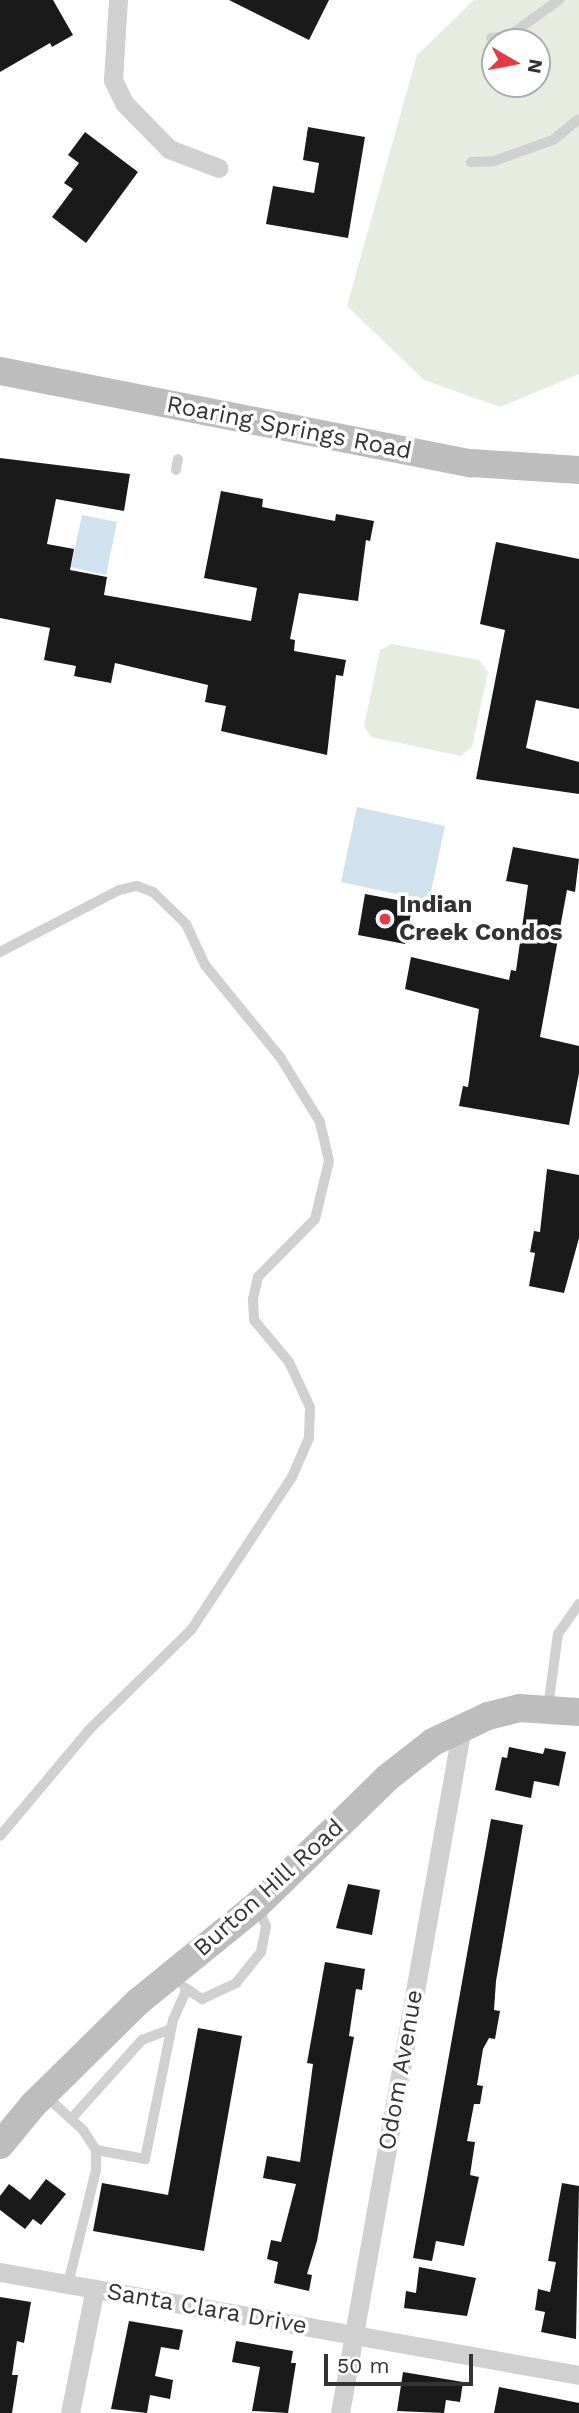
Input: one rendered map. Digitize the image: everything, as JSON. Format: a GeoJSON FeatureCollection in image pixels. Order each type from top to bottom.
{"type":"FeatureCollection","features":[{"type":"Feature","properties":{"kind":"street"},"geometry":{"type":"LineString","coordinates":[[118,0],[113,80],[124,103],[169,149],[219,168]]}},
{"type":"Feature","properties":{"kind":"street","name":"Roaring Springs Road"},"geometry":{"type":"LineString","coordinates":[[0,372],[471,463],[579,470]]}},
{"type":"Feature","properties":{"kind":"street","name":"Burton Hill Road"},"geometry":{"type":"LineString","coordinates":[[0,2145],[44,2094],[180,1982],[387,1778],[433,1742],[462,1727],[509,1711],[548,1707],[579,1712]]}},
{"type":"Feature","properties":{"kind":"street","name":"Odom Avenue"},"geometry":{"type":"LineString","coordinates":[[340,2413],[462,1727]]}},
{"type":"Feature","properties":{"kind":"street","name":"Santa Clara Drive"},"geometry":{"type":"LineString","coordinates":[[0,2272],[579,2375]]}},
{"type":"Feature","properties":{"kind":"street"},"geometry":{"type":"LineString","coordinates":[[70,2413],[95,2288]]}},
{"type":"Feature","properties":{"kind":"lane"},"geometry":{"type":"LineString","coordinates":[[521,28],[559,0]]}},
{"type":"Feature","properties":{"kind":"lane"},"geometry":{"type":"LineString","coordinates":[[471,162],[494,161],[553,140],[579,118]]}},
{"type":"Feature","properties":{"kind":"lane"},"geometry":{"type":"LineString","coordinates":[[0,952],[119,890],[137,886],[153,892],[186,924],[205,965],[280,1057],[320,1122],[329,1161],[315,1219],[258,1277],[253,1299],[254,1321],[289,1362],[310,1407],[309,1438],[292,1477],[191,1630],[89,1730],[0,1836]]}},
{"type":"Feature","properties":{"kind":"lane"},"geometry":{"type":"LineString","coordinates":[[548,1707],[558,1634],[579,1604]]}},
{"type":"Feature","properties":{"kind":"lane"},"geometry":{"type":"LineString","coordinates":[[96,2150],[145,2159],[180,1982],[202,1999],[236,1983],[261,1952],[266,1926],[257,1905]]}},
{"type":"Feature","properties":{"kind":"lane"},"geometry":{"type":"LineString","coordinates":[[71,2119],[142,2040],[171,2029]]}},
{"type":"Feature","properties":{"kind":"lane"},"geometry":{"type":"LineString","coordinates":[[44,2094],[71,2119],[96,2150],[96,2170],[68,2284]]}},
{"type":"Feature","properties":{"kind":"shaded area"},"geometry":{"type":"Polygon","coordinates":[[[474,0],[579,0],[579,374],[500,407],[424,380],[347,306],[417,55],[474,0]]]}},
{"type":"Feature","properties":{"kind":"shaded area"},"geometry":{"type":"Polygon","coordinates":[[[392,644],[479,660],[488,672],[472,747],[461,756],[371,737],[364,726],[380,650],[392,644]]]}},
{"type":"Feature","properties":{"kind":"water"},"geometry":{"type":"Polygon","coordinates":[[[82,515],[117,522],[106,575],[71,567],[82,515]]]}},
{"type":"Feature","properties":{"kind":"water"},"geometry":{"type":"Polygon","coordinates":[[[357,807],[445,826],[429,901],[341,882],[357,807]]]}},
{"type":"Feature","properties":{"kind":"building"},"geometry":{"type":"Polygon","coordinates":[[[0,0],[53,0],[73,35],[52,47],[50,43],[0,72],[0,0]]]}},
{"type":"Feature","properties":{"kind":"building"},"geometry":{"type":"Polygon","coordinates":[[[229,0],[329,0],[309,40],[229,0]]]}},
{"type":"Feature","properties":{"kind":"building"},"geometry":{"type":"Polygon","coordinates":[[[308,127],[365,137],[348,238],[266,224],[273,186],[314,193],[319,163],[303,160],[308,127]]]}},
{"type":"Feature","properties":{"kind":"building"},"geometry":{"type":"Polygon","coordinates":[[[85,132],[138,172],[86,243],[52,217],[73,189],[64,183],[79,163],[68,155],[85,132]]]}},
{"type":"Feature","properties":{"kind":"building"},"geometry":{"type":"Polygon","coordinates":[[[0,458],[130,474],[124,511],[56,499],[47,544],[74,549],[70,570],[107,577],[104,595],[251,621],[257,588],[204,578],[221,491],[263,499],[262,507],[335,521],[336,514],[374,521],[370,541],[366,540],[358,601],[299,593],[290,639],[295,640],[294,651],[346,660],[343,676],[336,675],[327,755],[221,731],[226,706],[205,702],[208,685],[115,663],[111,683],[74,676],[76,666],[44,660],[50,628],[0,618],[0,458]]]}},
{"type":"Feature","properties":{"kind":"building"},"geometry":{"type":"Polygon","coordinates":[[[496,542],[579,559],[579,709],[536,700],[526,748],[579,762],[579,794],[476,779],[505,630],[480,624],[496,542]]]}},
{"type":"Feature","properties":{"kind":"building"},"geometry":{"type":"Polygon","coordinates":[[[513,847],[579,859],[575,892],[567,890],[540,1037],[579,1046],[579,1073],[569,1125],[459,1106],[463,1086],[468,1087],[479,1009],[405,989],[411,957],[509,980],[511,970],[516,971],[528,885],[506,881],[513,847]]]}},
{"type":"Feature","properties":{"kind":"building","name":"Indian Creek Condos"},"geometry":{"type":"Polygon","coordinates":[[[365,894],[413,903],[405,944],[358,935],[365,894]]]}},
{"type":"Feature","properties":{"kind":"building"},"geometry":{"type":"Polygon","coordinates":[[[547,1169],[579,1175],[579,1238],[564,1293],[529,1286],[535,1253],[530,1252],[534,1231],[540,1232],[547,1169]]]}},
{"type":"Feature","properties":{"kind":"building"},"geometry":{"type":"Polygon","coordinates":[[[509,1747],[543,1754],[545,1748],[566,1752],[559,1786],[534,1781],[531,1798],[495,1790],[502,1757],[507,1758],[509,1747]]]}},
{"type":"Feature","properties":{"kind":"building"},"geometry":{"type":"Polygon","coordinates":[[[491,1819],[523,1825],[496,1981],[494,2010],[500,2011],[495,2039],[489,2038],[483,2049],[477,2085],[483,2086],[480,2104],[474,2104],[467,2141],[475,2142],[470,2175],[479,2177],[464,2246],[436,2241],[432,2261],[413,2258],[491,1819]]]}},
{"type":"Feature","properties":{"kind":"building"},"geometry":{"type":"Polygon","coordinates":[[[348,1884],[380,1890],[372,1935],[336,1928],[348,1884]]]}},
{"type":"Feature","properties":{"kind":"building"},"geometry":{"type":"Polygon","coordinates":[[[325,1962],[365,1969],[362,1990],[356,1989],[349,2036],[354,2037],[317,2241],[307,2274],[312,2275],[309,2291],[274,2283],[278,2262],[267,2259],[271,2240],[281,2242],[296,2184],[263,2178],[267,2156],[300,2162],[313,2064],[307,2063],[325,1962]]]}},
{"type":"Feature","properties":{"kind":"building"},"geometry":{"type":"Polygon","coordinates":[[[198,2028],[242,2036],[204,2251],[93,2231],[102,2183],[168,2195],[198,2028]]]}},
{"type":"Feature","properties":{"kind":"building"},"geometry":{"type":"Polygon","coordinates":[[[46,2179],[66,2194],[41,2225],[33,2219],[25,2229],[0,2210],[0,2196],[9,2184],[30,2200],[46,2179]]]}},
{"type":"Feature","properties":{"kind":"building"},"geometry":{"type":"Polygon","coordinates":[[[562,2183],[579,2186],[576,2339],[541,2332],[545,2312],[535,2310],[538,2289],[550,2292],[556,2262],[548,2261],[562,2183]]]}},
{"type":"Feature","properties":{"kind":"building"},"geometry":{"type":"Polygon","coordinates":[[[419,2267],[476,2278],[467,2316],[404,2308],[406,2291],[416,2293],[419,2267]]]}},
{"type":"Feature","properties":{"kind":"building"},"geometry":{"type":"Polygon","coordinates":[[[0,2297],[31,2302],[24,2343],[17,2341],[12,2375],[18,2375],[12,2413],[0,2413],[0,2297]]]}},
{"type":"Feature","properties":{"kind":"building"},"geometry":{"type":"Polygon","coordinates":[[[129,2321],[183,2330],[179,2350],[161,2347],[155,2376],[173,2380],[170,2399],[150,2395],[147,2413],[111,2409],[129,2321]]]}},
{"type":"Feature","properties":{"kind":"building"},"geometry":{"type":"Polygon","coordinates":[[[236,2341],[293,2351],[291,2363],[296,2363],[288,2413],[252,2411],[260,2367],[232,2362],[236,2341]]]}},
{"type":"Feature","properties":{"kind":"building"},"geometry":{"type":"Polygon","coordinates":[[[403,2372],[463,2382],[460,2402],[446,2400],[444,2413],[397,2411],[403,2372]]]}},
{"type":"Feature","properties":{"kind":"building"},"geometry":{"type":"Polygon","coordinates":[[[499,2387],[579,2403],[579,2413],[494,2413],[499,2387]]]}},
{"type":"Feature","properties":{"kind":"place","name":"Indian Creek Condos"},"geometry":{"type":"Point","coordinates":[385,919]}}]}
